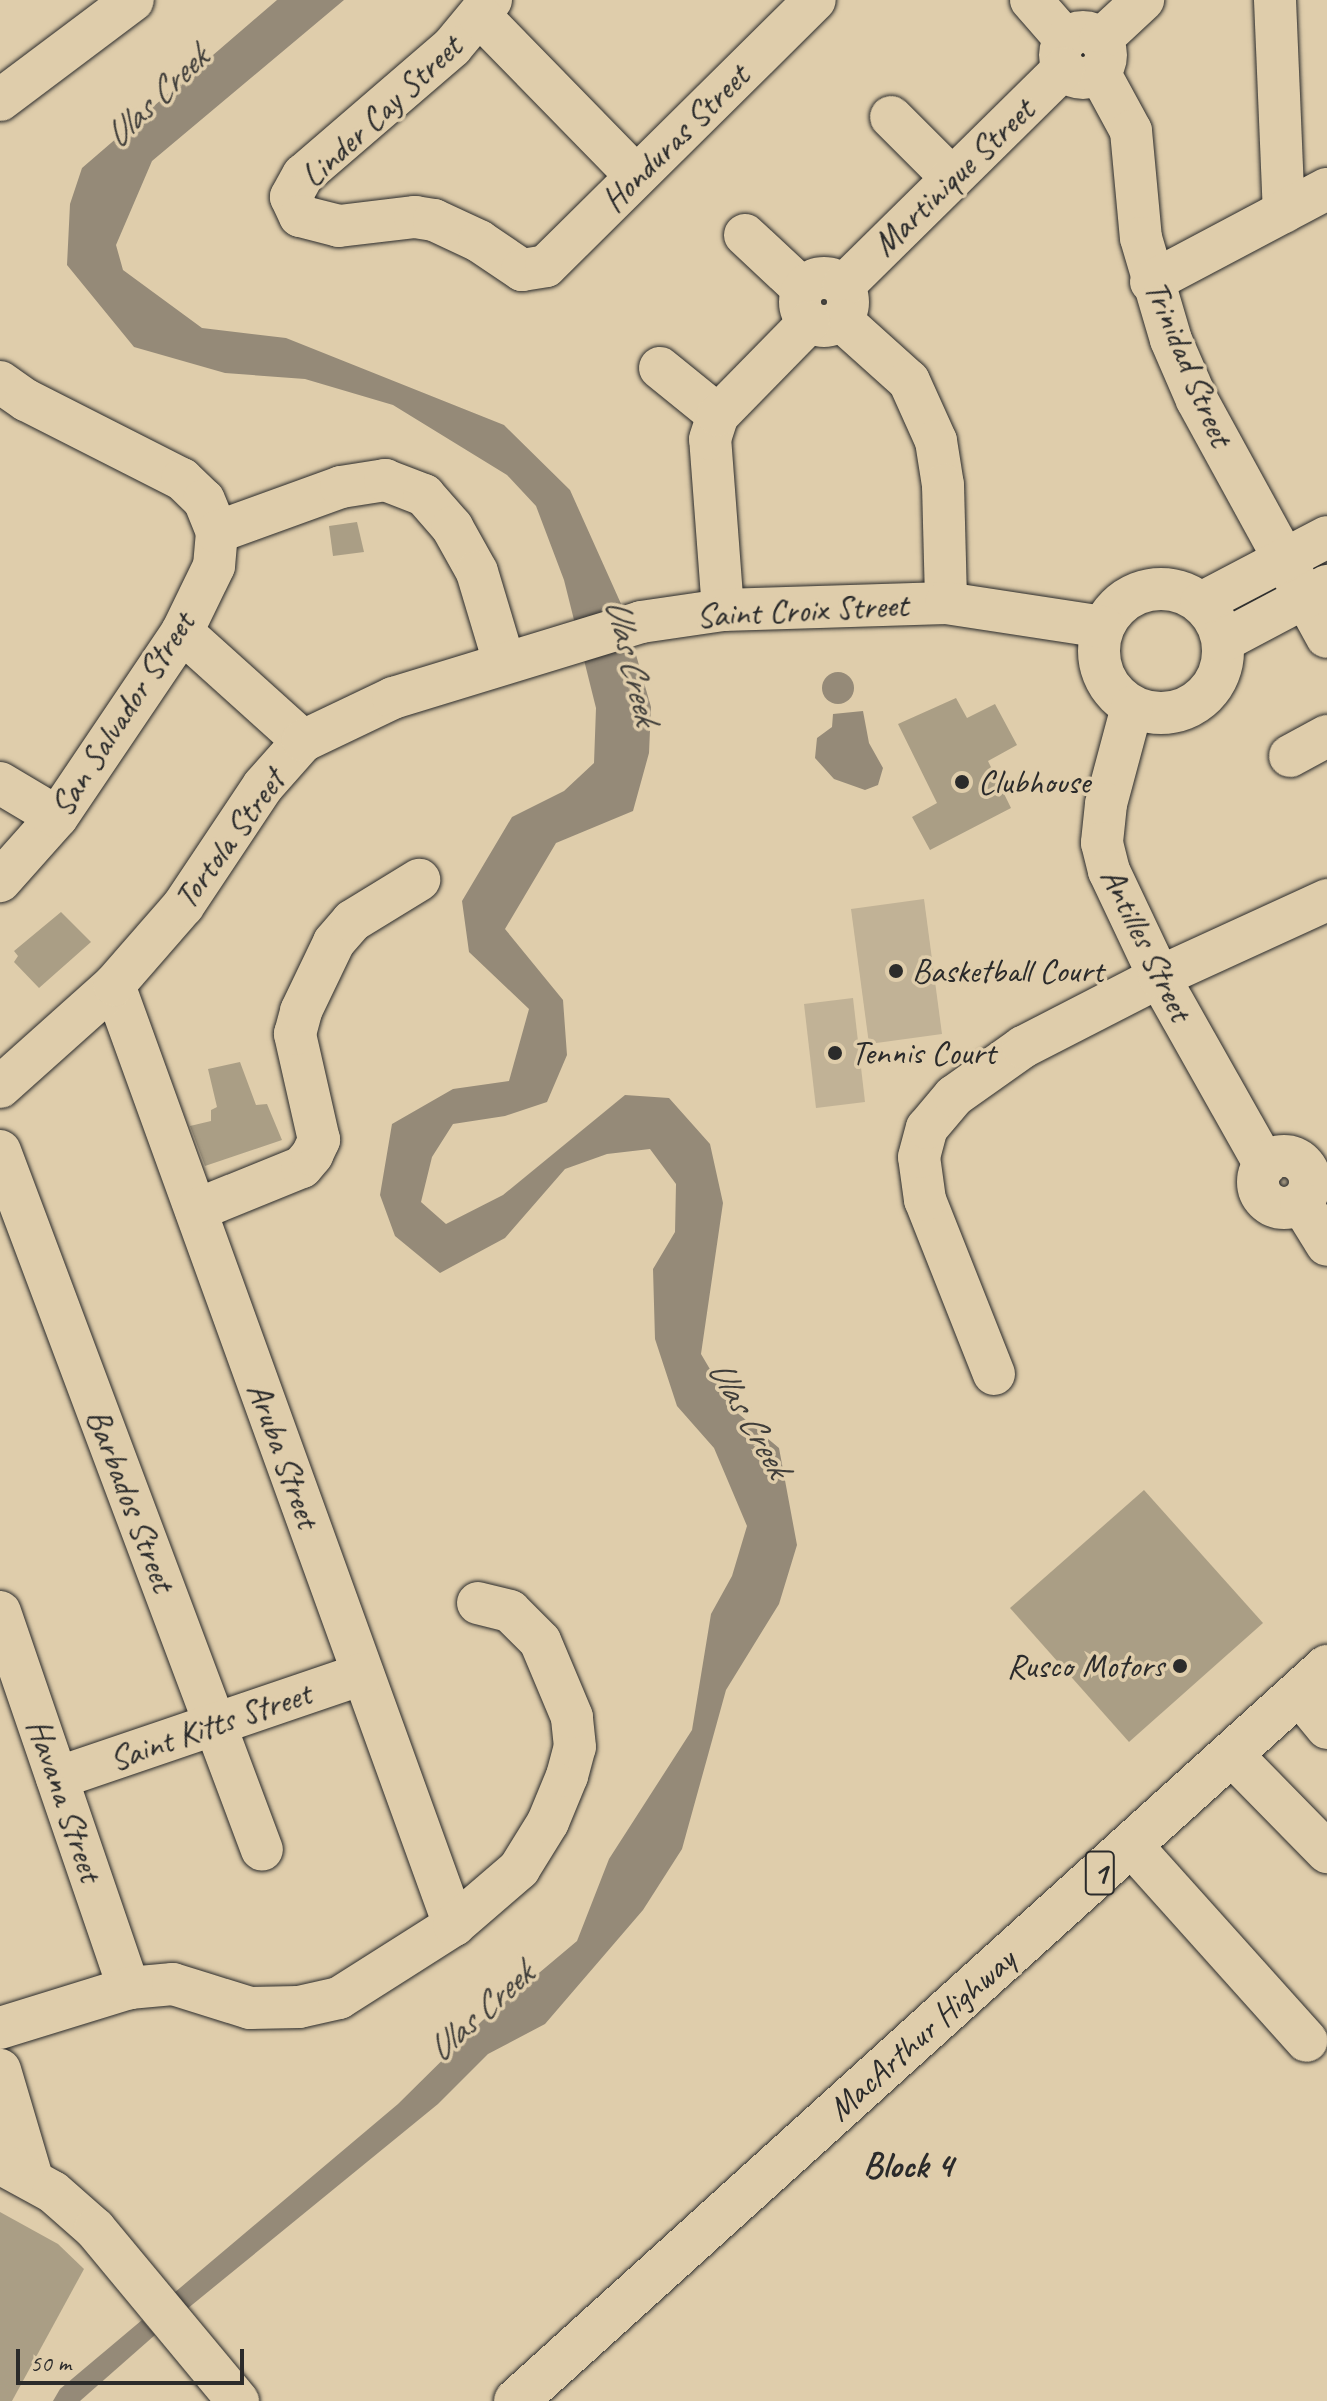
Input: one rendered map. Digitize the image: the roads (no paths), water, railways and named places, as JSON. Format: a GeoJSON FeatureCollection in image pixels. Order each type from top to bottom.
{"type":"FeatureCollection","features":[{"type":"Feature","properties":{"kind":"highway","name":"MacArthur Highway"},"geometry":{"type":"LineString","coordinates":[[516,2401],[1313,1681]]}},
{"type":"Feature","properties":{"kind":"street"},"geometry":{"type":"LineString","coordinates":[[5,87],[133,0]]}},
{"type":"Feature","properties":{"kind":"street","name":"Honduras Street"},"geometry":{"type":"LineString","coordinates":[[533,271],[556,258],[635,175],[815,0]]}},
{"type":"Feature","properties":{"kind":"street","name":"Trinidad Street"},"geometry":{"type":"LineString","coordinates":[[1031,0],[1082,55],[1131,131],[1141,238],[1151,282],[1197,400],[1285,559],[1316,591],[1327,637]]}},
{"type":"Feature","properties":{"kind":"street","name":"Martinique Street"},"geometry":{"type":"LineString","coordinates":[[718,415],[824,304],[952,178],[1143,0]]}},
{"type":"Feature","properties":{"kind":"street"},"geometry":{"type":"LineString","coordinates":[[1275,0],[1284,212]]}},
{"type":"Feature","properties":{"kind":"street"},"geometry":{"type":"LineString","coordinates":[[485,8],[635,175]]}},
{"type":"Feature","properties":{"kind":"street","name":"Linder Cay Street"},"geometry":{"type":"LineString","coordinates":[[485,8],[452,47],[303,175],[291,197],[292,209],[308,221],[339,226],[415,217],[434,220],[465,233],[522,270],[533,271]]}},
{"type":"Feature","properties":{"kind":"street"},"geometry":{"type":"LineString","coordinates":[[891,117],[952,178]]}},
{"type":"Feature","properties":{"kind":"street"},"geometry":{"type":"LineString","coordinates":[[1151,282],[1327,189]]}},
{"type":"Feature","properties":{"kind":"street"},"geometry":{"type":"LineString","coordinates":[[745,235],[909,381],[936,441],[943,485],[946,603]]}},
{"type":"Feature","properties":{"kind":"street"},"geometry":{"type":"LineString","coordinates":[[660,368],[718,415],[710,439],[710,471],[723,610]]}},
{"type":"Feature","properties":{"kind":"street"},"geometry":{"type":"LineString","coordinates":[[0,382],[26,400],[182,479],[204,500],[217,532],[341,487],[385,480],[424,495],[452,527],[477,572],[504,662]]}},
{"type":"Feature","properties":{"kind":"street","name":"San Salvador Street"},"geometry":{"type":"LineString","coordinates":[[0,881],[57,817],[182,632],[214,566],[217,532]]}},
{"type":"Feature","properties":{"kind":"street"},"geometry":{"type":"LineString","coordinates":[[1201,603],[1327,537]]}},
{"type":"Feature","properties":{"kind":"street"},"geometry":{"type":"LineString","coordinates":[[1147,590],[1185,593],[1201,603],[1216,620],[1223,641],[1217,680],[1190,707],[1151,713],[1132,707],[1117,696],[1099,663],[1103,627],[1128,598],[1147,590]]}},
{"type":"Feature","properties":{"kind":"street"},"geometry":{"type":"LineString","coordinates":[[1223,641],[1316,591]]}},
{"type":"Feature","properties":{"kind":"street","name":"Saint Croix Street"},"geometry":{"type":"LineString","coordinates":[[504,662],[641,622],[723,610],[946,603],[1103,627]]}},
{"type":"Feature","properties":{"kind":"street"},"geometry":{"type":"LineString","coordinates":[[182,632],[303,741]]}},
{"type":"Feature","properties":{"kind":"street","name":"Tortola Street"},"geometry":{"type":"LineString","coordinates":[[0,1087],[114,985],[183,906],[263,786],[303,741],[393,698],[504,662]]}},
{"type":"Feature","properties":{"kind":"street","name":"Antilles Street"},"geometry":{"type":"LineString","coordinates":[[1132,707],[1106,804],[1102,843],[1118,898],[1159,977],[1299,1169],[1327,1245]]}},
{"type":"Feature","properties":{"kind":"street"},"geometry":{"type":"LineString","coordinates":[[1290,756],[1327,736]]}},
{"type":"Feature","properties":{"kind":"street"},"geometry":{"type":"LineString","coordinates":[[0,783],[57,817]]}},
{"type":"Feature","properties":{"kind":"street"},"geometry":{"type":"LineString","coordinates":[[196,1210],[302,1167],[312,1155],[319,1140],[295,1034],[301,1011],[334,942],[352,921],[419,880]]}},
{"type":"Feature","properties":{"kind":"street"},"geometry":{"type":"LineString","coordinates":[[994,1374],[925,1200],[919,1157],[927,1128],[989,1069],[1159,977],[1327,900]]}},
{"type":"Feature","properties":{"kind":"street","name":"Aruba Street"},"geometry":{"type":"LineString","coordinates":[[114,985],[454,1925]]}},
{"type":"Feature","properties":{"kind":"street","name":"Barbados Street"},"geometry":{"type":"LineString","coordinates":[[0,1151],[262,1850]]}},
{"type":"Feature","properties":{"kind":"street"},"geometry":{"type":"LineString","coordinates":[[0,2028],[129,1988],[173,1984],[250,2008],[299,2007],[339,1998],[454,1925],[519,1869],[548,1822],[575,1747],[572,1717],[540,1641],[510,1611],[478,1603]]}},
{"type":"Feature","properties":{"kind":"street","name":"Havana Street"},"geometry":{"type":"LineString","coordinates":[[0,1612],[129,1988]]}},
{"type":"Feature","properties":{"kind":"street","name":"Saint Kitts Street"},"geometry":{"type":"LineString","coordinates":[[57,1778],[363,1674]]}},
{"type":"Feature","properties":{"kind":"street"},"geometry":{"type":"LineString","coordinates":[[1313,1681],[1327,1728]]}},
{"type":"Feature","properties":{"kind":"street"},"geometry":{"type":"LineString","coordinates":[[1232,1755],[1327,1852]]}},
{"type":"Feature","properties":{"kind":"street"},"geometry":{"type":"LineString","coordinates":[[1131,1845],[1307,2041]]}},
{"type":"Feature","properties":{"kind":"street"},"geometry":{"type":"LineString","coordinates":[[0,2070],[16,2171],[95,2229],[238,2401]]}},
{"type":"Feature","properties":{"kind":"water","name":"Ulas Creek"},"geometry":{"type":"Polygon","coordinates":[[[277,0],[344,0],[152,161],[116,245],[123,270],[202,328],[286,338],[504,425],[570,490],[622,606],[651,707],[649,753],[633,811],[556,843],[505,929],[563,1000],[567,1055],[547,1102],[505,1116],[453,1124],[432,1157],[421,1202],[446,1224],[503,1195],[625,1095],[669,1098],[710,1144],[723,1203],[701,1354],[734,1410],[779,1448],[797,1545],[779,1604],[726,1690],[682,1849],[643,1910],[545,2024],[488,2054],[438,2104],[187,2309],[174,2293],[398,2104],[483,2020],[577,1941],[609,1859],[692,1730],[711,1614],[732,1576],[747,1526],[714,1448],[677,1406],[655,1339],[653,1269],[675,1232],[676,1184],[650,1149],[607,1154],[565,1169],[505,1238],[440,1273],[395,1236],[380,1195],[392,1124],[453,1089],[509,1081],[529,1009],[469,952],[462,901],[512,817],[564,791],[594,763],[596,708],[564,580],[536,506],[507,475],[393,405],[305,379],[225,373],[134,347],[67,265],[70,204],[82,168],[277,0]]]}},
{"type":"Feature","properties":{"kind":"water"},"geometry":{"type":"Polygon","coordinates":[[[838,672],[849,677],[854,688],[849,699],[838,704],[827,699],[822,688],[827,677],[838,672]]]}},
{"type":"Feature","properties":{"kind":"water"},"geometry":{"type":"Polygon","coordinates":[[[863,711],[869,743],[883,768],[878,785],[865,790],[834,779],[815,758],[817,738],[832,727],[833,714],[863,711]]]}},
{"type":"Feature","properties":{"kind":"water"},"geometry":{"type":"Polygon","coordinates":[[[142,2320],[155,2335],[80,2401],[53,2401],[60,2389],[142,2320]]]}},
{"type":"Feature","properties":{"kind":"place","name":"Clubhouse"},"geometry":{"type":"Point","coordinates":[962,782]}},
{"type":"Feature","properties":{"kind":"place","name":"Basketball Court"},"geometry":{"type":"Point","coordinates":[896,971]}},
{"type":"Feature","properties":{"kind":"place","name":"Tennis Court"},"geometry":{"type":"Point","coordinates":[835,1053]}},
{"type":"Feature","properties":{"kind":"place","name":"Rusco Motors"},"geometry":{"type":"Point","coordinates":[1180,1666]}},
{"type":"Feature","properties":{"kind":"district","name":"Block 4"},"geometry":{"type":"Point","coordinates":[908,2166]}}]}
